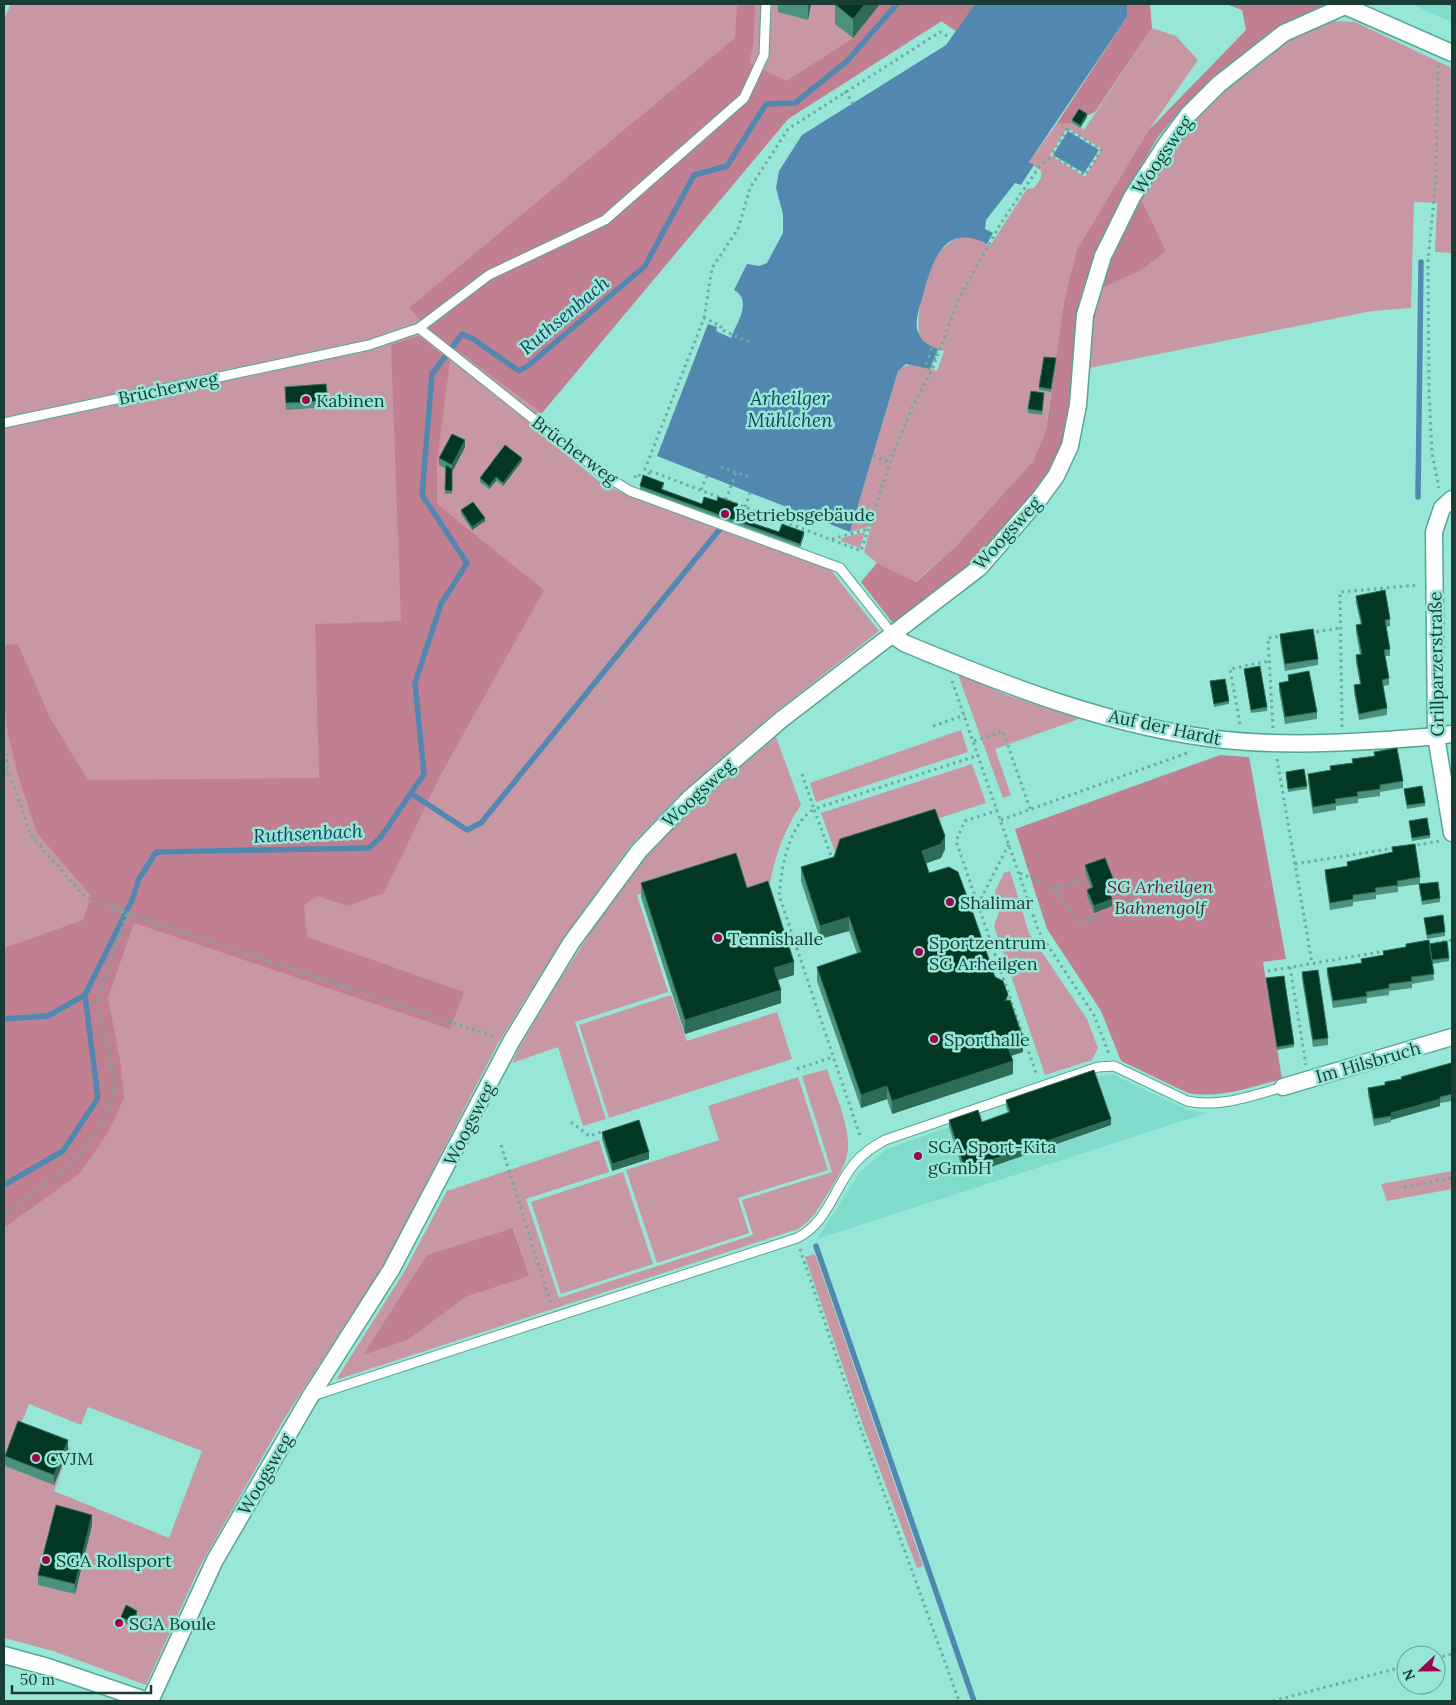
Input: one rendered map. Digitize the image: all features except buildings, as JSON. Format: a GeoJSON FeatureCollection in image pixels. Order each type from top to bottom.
{"type":"FeatureCollection","features":[{"type":"Feature","properties":{"kind":"street","name":"Woogsweg"},"geometry":{"type":"LineString","coordinates":[[149,1701],[211,1568],[310,1397],[392,1270],[511,1042],[571,943],[639,851],[690,798],[775,725],[979,568],[1040,498],[1056,476],[1070,446],[1078,405],[1085,316],[1103,256],[1132,197],[1167,143],[1188,115],[1219,84],[1284,33],[1346,6],[1445,50]]}},
{"type":"Feature","properties":{"kind":"street","name":"Grillparzerstraße"},"geometry":{"type":"LineString","coordinates":[[1447,504],[1434,532],[1436,736],[1447,837]]}},
{"type":"Feature","properties":{"kind":"street","name":"Auf der Hardt"},"geometry":{"type":"LineString","coordinates":[[892,635],[904,643],[1006,685],[1080,709],[1145,726],[1243,742],[1274,743],[1342,743],[1452,734]]}},
{"type":"Feature","properties":{"kind":"street","name":"Im Hilsbruch"},"geometry":{"type":"LineString","coordinates":[[1283,1087],[1452,1037]]}},
{"type":"Feature","properties":{"kind":"street"},"geometry":{"type":"LineString","coordinates":[[4,1655],[48,1666],[149,1701]]}},
{"type":"Feature","properties":{"kind":"lane","name":"Brücherweg"},"geometry":{"type":"LineString","coordinates":[[4,423],[368,345],[420,328],[489,275],[605,220],[744,98],[764,55],[766,4]]}},
{"type":"Feature","properties":{"kind":"lane","name":"Brücherweg"},"geometry":{"type":"LineString","coordinates":[[420,328],[604,476],[630,491],[840,568],[892,635]]}},
{"type":"Feature","properties":{"kind":"lane"},"geometry":{"type":"LineString","coordinates":[[310,1397],[796,1238],[811,1229],[820,1220],[852,1165],[865,1152],[885,1140],[1098,1067],[1114,1066],[1187,1101],[1199,1103],[1226,1103],[1283,1087]]}},
{"type":"Feature","properties":{"kind":"path"},"geometry":{"type":"LineString","coordinates":[[951,38],[940,32],[845,91],[788,130],[750,188],[738,229],[712,268],[704,318],[645,469],[861,551],[890,462],[911,410],[934,366],[959,298],[998,223],[1039,168],[1052,155],[1067,129],[1101,150],[1085,175],[1052,155]]}},
{"type":"Feature","properties":{"kind":"path"},"geometry":{"type":"LineString","coordinates":[[1445,50],[1436,180],[1428,259],[1429,392],[1432,453],[1447,504]]}},
{"type":"Feature","properties":{"kind":"path"},"geometry":{"type":"LineString","coordinates":[[845,91],[853,104]]}},
{"type":"Feature","properties":{"kind":"path"},"geometry":{"type":"LineString","coordinates":[[704,318],[721,326],[720,329],[749,342]]}},
{"type":"Feature","properties":{"kind":"path"},"geometry":{"type":"LineString","coordinates":[[930,349],[938,352]]}},
{"type":"Feature","properties":{"kind":"path"},"geometry":{"type":"LineString","coordinates":[[928,356],[936,359]]}},
{"type":"Feature","properties":{"kind":"path"},"geometry":{"type":"LineString","coordinates":[[925,363],[934,366]]}},
{"type":"Feature","properties":{"kind":"path"},"geometry":{"type":"LineString","coordinates":[[873,456],[890,462]]}},
{"type":"Feature","properties":{"kind":"path"},"geometry":{"type":"LineString","coordinates":[[721,467],[749,477]]}},
{"type":"Feature","properties":{"kind":"path"},"geometry":{"type":"LineString","coordinates":[[644,477],[647,478],[650,471]]}},
{"type":"Feature","properties":{"kind":"path"},"geometry":{"type":"LineString","coordinates":[[726,500],[736,472]]}},
{"type":"Feature","properties":{"kind":"path"},"geometry":{"type":"LineString","coordinates":[[701,490],[706,476]]}},
{"type":"Feature","properties":{"kind":"path"},"geometry":{"type":"LineString","coordinates":[[745,507],[750,493]]}},
{"type":"Feature","properties":{"kind":"path"},"geometry":{"type":"LineString","coordinates":[[832,540],[868,529]]}},
{"type":"Feature","properties":{"kind":"path"},"geometry":{"type":"LineString","coordinates":[[1342,743],[1340,592],[1434,584]]}},
{"type":"Feature","properties":{"kind":"path"},"geometry":{"type":"LineString","coordinates":[[1304,633],[1340,628]]}},
{"type":"Feature","properties":{"kind":"path"},"geometry":{"type":"LineString","coordinates":[[1286,636],[1268,638],[1274,743],[1312,963]]}},
{"type":"Feature","properties":{"kind":"path"},"geometry":{"type":"LineString","coordinates":[[944,660],[979,755],[1039,932],[1094,1015],[1114,1066]]}},
{"type":"Feature","properties":{"kind":"path"},"geometry":{"type":"LineString","coordinates":[[1243,742],[1230,668],[1269,661]]}},
{"type":"Feature","properties":{"kind":"path"},"geometry":{"type":"LineString","coordinates":[[933,726],[965,716]]}},
{"type":"Feature","properties":{"kind":"path"},"geometry":{"type":"LineString","coordinates":[[974,741],[1003,731],[1030,810]]}},
{"type":"Feature","properties":{"kind":"path"},"geometry":{"type":"LineString","coordinates":[[4,747],[10,774],[31,836],[84,898],[133,916],[127,913]]}},
{"type":"Feature","properties":{"kind":"path"},"geometry":{"type":"LineString","coordinates":[[1001,820],[1195,750]]}},
{"type":"Feature","properties":{"kind":"path"},"geometry":{"type":"LineString","coordinates":[[865,1152],[779,895],[782,865],[798,826],[814,808],[979,755]]}},
{"type":"Feature","properties":{"kind":"path"},"geometry":{"type":"LineString","coordinates":[[4,772],[10,774]]}},
{"type":"Feature","properties":{"kind":"path"},"geometry":{"type":"LineString","coordinates":[[802,774],[833,861]]}},
{"type":"Feature","properties":{"kind":"path"},"geometry":{"type":"LineString","coordinates":[[998,810],[965,822],[956,841],[1040,1086]]}},
{"type":"Feature","properties":{"kind":"path"},"geometry":{"type":"LineString","coordinates":[[1296,864],[1447,837]]}},
{"type":"Feature","properties":{"kind":"path"},"geometry":{"type":"LineString","coordinates":[[968,924],[1009,844]]}},
{"type":"Feature","properties":{"kind":"path"},"geometry":{"type":"LineString","coordinates":[[1019,873],[1054,889],[1079,923],[1102,915]]}},
{"type":"Feature","properties":{"kind":"path"},"geometry":{"type":"LineString","coordinates":[[1054,889],[1084,879]]}},
{"type":"Feature","properties":{"kind":"path"},"geometry":{"type":"LineString","coordinates":[[127,913],[511,1042]]}},
{"type":"Feature","properties":{"kind":"path"},"geometry":{"type":"LineString","coordinates":[[4,1216],[72,1164],[96,1132],[114,1096],[111,1062],[97,999],[127,913]]}},
{"type":"Feature","properties":{"kind":"path"},"geometry":{"type":"LineString","coordinates":[[796,947],[817,940]]}},
{"type":"Feature","properties":{"kind":"path"},"geometry":{"type":"LineString","coordinates":[[1434,943],[1452,940]]}},
{"type":"Feature","properties":{"kind":"path"},"geometry":{"type":"LineString","coordinates":[[1268,971],[1396,949]]}},
{"type":"Feature","properties":{"kind":"path"},"geometry":{"type":"LineString","coordinates":[[1290,967],[1308,1079]]}},
{"type":"Feature","properties":{"kind":"path"},"geometry":{"type":"LineString","coordinates":[[797,1069],[833,1057]]}},
{"type":"Feature","properties":{"kind":"path"},"geometry":{"type":"LineString","coordinates":[[571,1122],[589,1136],[612,1128]]}},
{"type":"Feature","properties":{"kind":"path"},"geometry":{"type":"LineString","coordinates":[[501,1144],[555,1316]]}},
{"type":"Feature","properties":{"kind":"path"},"geometry":{"type":"LineString","coordinates":[[1404,1188],[1452,1178]]}},
{"type":"Feature","properties":{"kind":"path"},"geometry":{"type":"LineString","coordinates":[[796,1238],[864,1438],[959,1701]]}},
{"type":"Feature","properties":{"kind":"path"},"geometry":{"type":"LineString","coordinates":[[1273,1701],[1396,1669]]}},
{"type":"Feature","properties":{"kind":"shaded area"},"geometry":{"type":"Polygon","coordinates":[[[11,4],[954,4],[942,21],[788,119],[531,426],[600,482],[631,497],[830,569],[879,631],[778,710],[685,790],[631,845],[564,937],[497,1045],[385,1263],[284,1419],[200,1566],[146,1685],[53,1651],[4,1638],[4,19],[11,4]],[[29,1404],[19,1429],[70,1448],[54,1491],[169,1538],[202,1451],[88,1407],[81,1425],[29,1404]]]}},
{"type":"Feature","properties":{"kind":"shaded area"},"geometry":{"type":"Polygon","coordinates":[[[1411,4],[1452,4],[1452,22],[1411,4]]]}},
{"type":"Feature","properties":{"kind":"shaded area"},"geometry":{"type":"Polygon","coordinates":[[[1332,21],[1355,22],[1452,68],[1452,253],[1435,252],[1437,203],[1414,202],[1411,308],[1372,311],[1089,368],[1092,316],[1099,290],[1142,270],[1166,251],[1141,199],[1170,154],[1205,111],[1245,73],[1289,41],[1311,29],[1332,21]]]}},
{"type":"Feature","properties":{"kind":"shaded area"},"geometry":{"type":"Polygon","coordinates":[[[1152,28],[1176,36],[1198,60],[1149,130],[1064,302],[1056,362],[1044,360],[1039,390],[1051,392],[1046,430],[1033,461],[956,546],[915,582],[877,563],[864,552],[871,526],[850,532],[898,371],[912,365],[937,371],[944,351],[926,343],[921,339],[919,332],[918,323],[921,300],[930,268],[943,249],[960,237],[972,237],[990,246],[1027,189],[1034,188],[1041,178],[1041,171],[1029,162],[1057,123],[1072,123],[1084,130],[1152,28]],[[1067,128],[1050,155],[1085,177],[1102,149],[1067,128]]]}},
{"type":"Feature","properties":{"kind":"shaded area"},"geometry":{"type":"Polygon","coordinates":[[[865,532],[860,548],[841,541],[842,538],[865,532]]]}},
{"type":"Feature","properties":{"kind":"shaded area"},"geometry":{"type":"Polygon","coordinates":[[[957,672],[1004,694],[1079,719],[995,749],[1011,795],[1003,798],[957,672]]]}},
{"type":"Feature","properties":{"kind":"shaded area"},"geometry":{"type":"Polygon","coordinates":[[[961,730],[968,752],[816,802],[810,783],[961,730]]]}},
{"type":"Feature","properties":{"kind":"shaded area"},"geometry":{"type":"Polygon","coordinates":[[[776,737],[801,805],[781,842],[770,883],[748,890],[738,862],[637,895],[668,992],[575,1022],[606,1119],[583,1126],[558,1047],[512,1063],[519,1048],[563,974],[594,927],[627,880],[659,841],[691,810],[776,737]]]}},
{"type":"Feature","properties":{"kind":"shaded area"},"geometry":{"type":"Polygon","coordinates":[[[972,764],[986,803],[835,852],[821,813],[972,764]]]}},
{"type":"Feature","properties":{"kind":"shaded area"},"geometry":{"type":"Polygon","coordinates":[[[1010,871],[1029,933],[1087,1019],[1098,1048],[1092,1060],[1045,1075],[994,926],[1000,909],[995,891],[1004,873],[1010,871]]]}},
{"type":"Feature","properties":{"kind":"shaded area"},"geometry":{"type":"Polygon","coordinates":[[[671,995],[687,1041],[777,1012],[792,1059],[609,1118],[579,1025],[671,995]]]}},
{"type":"Feature","properties":{"kind":"shaded area"},"geometry":{"type":"Polygon","coordinates":[[[827,1069],[845,1123],[848,1146],[842,1170],[815,1213],[808,1222],[798,1229],[336,1380],[404,1272],[447,1191],[599,1140],[609,1172],[526,1199],[559,1298],[753,1235],[742,1200],[832,1172],[802,1076],[827,1069]],[[514,1229],[363,1354],[408,1340],[466,1297],[528,1276],[514,1229]]]}},
{"type":"Feature","properties":{"kind":"shaded area","name":"SGA Sport-Kita gGmbH"},"geometry":{"type":"Polygon","coordinates":[[[1112,1074],[1186,1109],[1207,1113],[817,1239],[860,1172],[887,1149],[949,1127],[966,1176],[1111,1126],[1094,1077],[1112,1074]]]}},
{"type":"Feature","properties":{"kind":"shaded area"},"geometry":{"type":"Polygon","coordinates":[[[798,1077],[828,1170],[738,1198],[749,1233],[657,1263],[626,1170],[719,1140],[708,1106],[798,1077]]]}},
{"type":"Feature","properties":{"kind":"shaded area"},"geometry":{"type":"Polygon","coordinates":[[[1452,1171],[1452,1189],[1387,1201],[1381,1184],[1452,1171]]]}},
{"type":"Feature","properties":{"kind":"shaded area"},"geometry":{"type":"Polygon","coordinates":[[[623,1172],[653,1264],[561,1294],[531,1202],[623,1172]]]}},
{"type":"Feature","properties":{"kind":"shaded area"},"geometry":{"type":"Polygon","coordinates":[[[815,1254],[923,1566],[917,1568],[864,1428],[805,1257],[815,1254]]]}},
{"type":"Feature","properties":{"kind":"green space"},"geometry":{"type":"Polygon","coordinates":[[[737,4],[755,4],[753,47],[749,63],[787,81],[853,38],[880,4],[975,4],[957,32],[941,21],[788,119],[542,413],[428,329],[409,308],[735,38],[737,4]]]}},
{"type":"Feature","properties":{"kind":"green space"},"geometry":{"type":"Polygon","coordinates":[[[1127,4],[1150,4],[1152,28],[1095,112],[1072,123],[1057,123],[1127,17],[1127,4]]]}},
{"type":"Feature","properties":{"kind":"green space"},"geometry":{"type":"Polygon","coordinates":[[[1226,4],[1326,4],[1281,25],[1213,77],[1182,108],[1158,137],[1127,189],[1141,199],[1166,251],[1142,270],[1099,290],[1084,287],[1079,306],[1069,406],[1061,445],[1041,486],[972,563],[897,624],[892,622],[861,582],[877,563],[916,582],[956,546],[1033,461],[1046,430],[1064,302],[1077,250],[1149,130],[1246,30],[1242,10],[1226,4]]]}},
{"type":"Feature","properties":{"kind":"green space"},"geometry":{"type":"Polygon","coordinates":[[[419,336],[450,361],[437,461],[437,504],[544,590],[440,776],[384,893],[347,906],[318,896],[304,905],[307,937],[464,992],[450,1029],[134,923],[108,998],[120,1060],[124,1098],[109,1131],[80,1173],[4,1228],[4,948],[83,920],[91,896],[37,833],[17,772],[8,734],[4,703],[4,645],[18,644],[50,718],[88,780],[319,778],[315,624],[401,621],[391,345],[419,336]]]}},
{"type":"Feature","properties":{"kind":"green space","name":"SG Arheilgen Bahnengolf"},"geometry":{"type":"Polygon","coordinates":[[[1220,755],[1249,757],[1286,959],[1263,962],[1282,1079],[1235,1091],[1200,1094],[1188,1093],[1121,1061],[1101,1011],[1047,929],[1015,829],[1220,755]]]}},
{"type":"Feature","properties":{"kind":"green space"},"geometry":{"type":"Polygon","coordinates":[[[513,1228],[529,1276],[466,1297],[408,1340],[363,1355],[427,1255],[513,1228]]]}},
{"type":"Feature","properties":{"kind":"water","name":"Arheilger Mühlchen"},"geometry":{"type":"Polygon","coordinates":[[[975,4],[1127,4],[1127,17],[1029,162],[1034,165],[1021,185],[1015,183],[986,220],[985,229],[993,233],[987,244],[972,238],[960,238],[942,248],[936,258],[919,309],[917,328],[923,341],[938,349],[930,369],[906,364],[898,371],[850,532],[657,456],[708,324],[717,327],[716,331],[731,338],[740,319],[743,306],[740,295],[734,290],[747,264],[759,266],[767,263],[783,233],[783,214],[776,188],[779,171],[802,135],[946,45],[975,4]]]}},
{"type":"Feature","properties":{"kind":"water"},"geometry":{"type":"Polygon","coordinates":[[[1068,131],[1099,150],[1084,173],[1053,155],[1068,131]]]}},
{"type":"Feature","properties":{"kind":"waterway","name":"Ruthsenbach"},"geometry":{"type":"LineString","coordinates":[[4,1019],[48,1016],[85,995],[132,900],[139,879],[156,852],[369,848],[380,838],[424,774],[415,683],[441,604],[467,563],[422,495],[432,374],[462,334],[473,339],[519,371],[529,365],[645,266],[694,175],[727,166],[766,104],[795,103],[847,61],[897,4]]}},
{"type":"Feature","properties":{"kind":"waterway"},"geometry":{"type":"LineString","coordinates":[[1418,497],[1421,262]]}},
{"type":"Feature","properties":{"kind":"waterway"},"geometry":{"type":"LineString","coordinates":[[412,794],[467,830],[481,823],[719,530]]}},
{"type":"Feature","properties":{"kind":"waterway"},"geometry":{"type":"LineString","coordinates":[[4,1185],[63,1151],[98,1098],[85,995]]}},
{"type":"Feature","properties":{"kind":"waterway"},"geometry":{"type":"LineString","coordinates":[[816,1246],[974,1701]]}},
{"type":"Feature","properties":{"kind":"place","name":"Kabinen"},"geometry":{"type":"Point","coordinates":[306,400]}},
{"type":"Feature","properties":{"kind":"place","name":"Betriebsgebäude"},"geometry":{"type":"Point","coordinates":[725,514]}},
{"type":"Feature","properties":{"kind":"place","name":"Shalimar"},"geometry":{"type":"Point","coordinates":[950,902]}},
{"type":"Feature","properties":{"kind":"place","name":"Tennishalle"},"geometry":{"type":"Point","coordinates":[718,938]}},
{"type":"Feature","properties":{"kind":"place","name":"Sportzentrum SG Arheilgen"},"geometry":{"type":"Point","coordinates":[919,952]}},
{"type":"Feature","properties":{"kind":"place","name":"Sporthalle"},"geometry":{"type":"Point","coordinates":[934,1039]}},
{"type":"Feature","properties":{"kind":"place","name":"SGA Sport-Kita gGmbH"},"geometry":{"type":"Point","coordinates":[918,1156]}},
{"type":"Feature","properties":{"kind":"place","name":"CVJM"},"geometry":{"type":"Point","coordinates":[36,1458]}},
{"type":"Feature","properties":{"kind":"place","name":"SGA Rollsport"},"geometry":{"type":"Point","coordinates":[46,1560]}},
{"type":"Feature","properties":{"kind":"place","name":"SGA Boule"},"geometry":{"type":"Point","coordinates":[119,1623]}}]}
